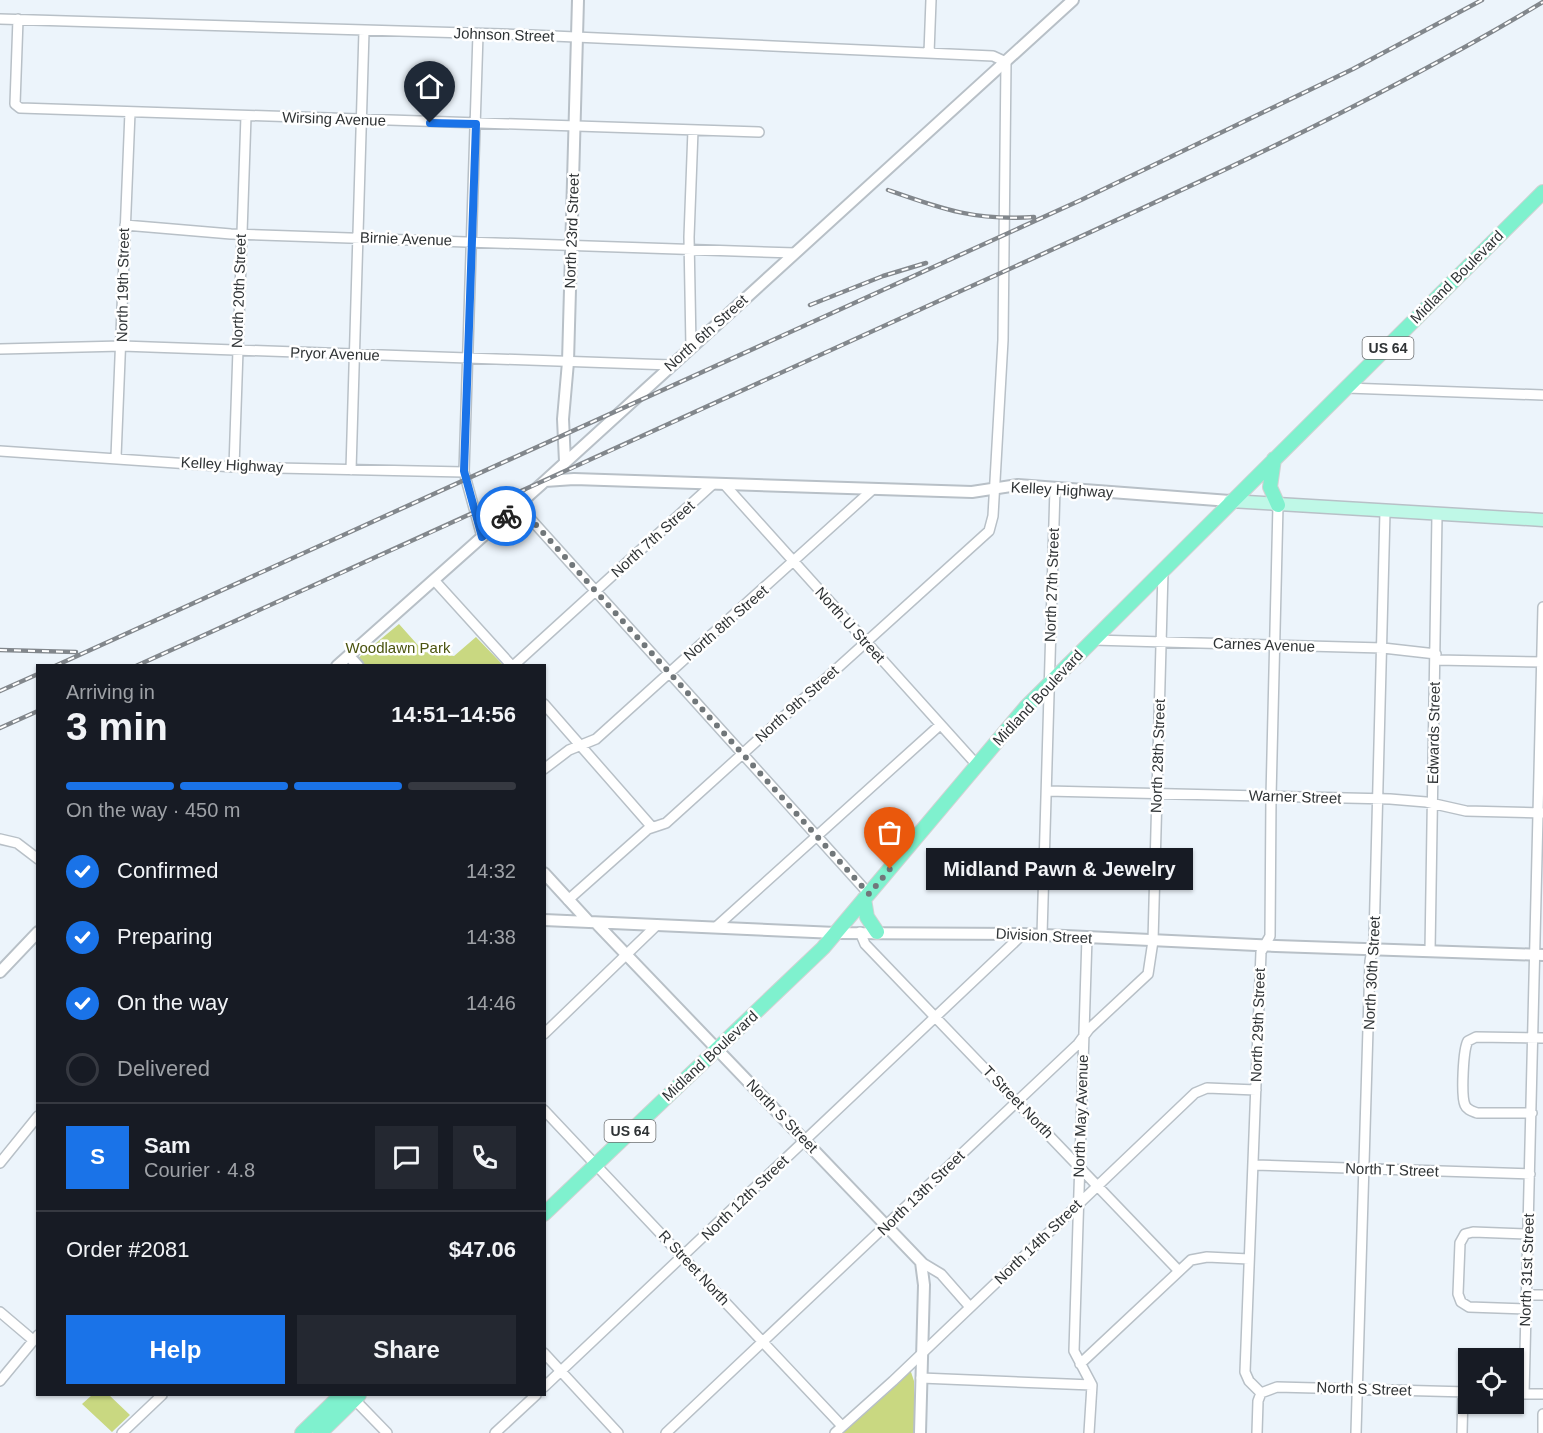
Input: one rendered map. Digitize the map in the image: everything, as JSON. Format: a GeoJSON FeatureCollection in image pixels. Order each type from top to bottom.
{"type":"FeatureCollection","features":[{"type":"Feature","properties":{"kind":"main road","name":"Midland Boulevard"},"geometry":{"type":"LineString","coordinates":[[546,1212],[836,933],[977,765],[1049,684],[1230,501],[1543,192]]}},
{"type":"Feature","properties":{"kind":"main road"},"geometry":{"type":"LineString","coordinates":[[1274,459],[1270,487],[1278,505]]}},
{"type":"Feature","properties":{"kind":"main road","name":"Kelley Highway"},"geometry":{"type":"LineString","coordinates":[[1230,501],[1543,520]]}},
{"type":"Feature","properties":{"kind":"main road"},"geometry":{"type":"LineString","coordinates":[[867,896],[866,914],[877,932]]}},
{"type":"Feature","properties":{"kind":"main road"},"geometry":{"type":"LineString","coordinates":[[302,1433],[340,1396]]}},
{"type":"Feature","properties":{"kind":"main road"},"geometry":{"type":"LineString","coordinates":[[320,1433],[355,1397]]}},
{"type":"Feature","properties":{"kind":"street","name":"North 23rd Street"},"geometry":{"type":"LineString","coordinates":[[565,462],[563,419],[568,362],[578,0]]}},
{"type":"Feature","properties":{"kind":"street"},"geometry":{"type":"LineString","coordinates":[[929,53],[931,0]]}},
{"type":"Feature","properties":{"kind":"street","name":"North 6th Street"},"geometry":{"type":"LineString","coordinates":[[339,664],[545,481],[869,183],[1073,0]]}},
{"type":"Feature","properties":{"kind":"street","name":"Johnson Street"},"geometry":{"type":"LineString","coordinates":[[0,18],[578,37],[993,56],[1006,62]]}},
{"type":"Feature","properties":{"kind":"street","name":"Wirsing Avenue"},"geometry":{"type":"LineString","coordinates":[[18,19],[15,104],[17,106],[130,112],[759,132]]}},
{"type":"Feature","properties":{"kind":"street"},"geometry":{"type":"LineString","coordinates":[[351,470],[364,31]]}},
{"type":"Feature","properties":{"kind":"street"},"geometry":{"type":"LineString","coordinates":[[478,34],[465,476],[482,537]]}},
{"type":"Feature","properties":{"kind":"street"},"geometry":{"type":"LineString","coordinates":[[994,487],[1003,340],[1006,62]]}},
{"type":"Feature","properties":{"kind":"street","name":"North 19th Street"},"geometry":{"type":"LineString","coordinates":[[116,457],[130,112]]}},
{"type":"Feature","properties":{"kind":"street","name":"North 20th Street"},"geometry":{"type":"LineString","coordinates":[[234,467],[246,116]]}},
{"type":"Feature","properties":{"kind":"street"},"geometry":{"type":"LineString","coordinates":[[691,347],[689,249],[693,130]]}},
{"type":"Feature","properties":{"kind":"street","name":"Birnie Avenue"},"geometry":{"type":"LineString","coordinates":[[125,225],[242,234],[795,252]]}},
{"type":"Feature","properties":{"kind":"street","name":"Pryor Avenue"},"geometry":{"type":"LineString","coordinates":[[0,349],[122,346],[670,365]]}},
{"type":"Feature","properties":{"kind":"street"},"geometry":{"type":"LineString","coordinates":[[1347,388],[1543,395]]}},
{"type":"Feature","properties":{"kind":"street","name":"Kelley Highway"},"geometry":{"type":"LineString","coordinates":[[0,451],[116,457],[234,467],[465,476]]}},
{"type":"Feature","properties":{"kind":"street","name":"Kelley Highway"},"geometry":{"type":"LineString","coordinates":[[545,481],[574,479],[972,492],[1018,485],[1230,501]]}},
{"type":"Feature","properties":{"kind":"street","name":"North U Street"},"geometry":{"type":"LineString","coordinates":[[719,484],[794,562],[977,765]]}},
{"type":"Feature","properties":{"kind":"street","name":"North 7th Street"},"geometry":{"type":"LineString","coordinates":[[514,664],[719,484]]}},
{"type":"Feature","properties":{"kind":"street","name":"North 9th Street"},"geometry":{"type":"LineString","coordinates":[[568,900],[651,826],[666,823],[986,534],[992,524],[994,487]]}},
{"type":"Feature","properties":{"kind":"street","name":"North 27th Street"},"geometry":{"type":"LineString","coordinates":[[1042,935],[1055,488]]}},
{"type":"Feature","properties":{"kind":"street","name":"North 8th Street"},"geometry":{"type":"LineString","coordinates":[[546,768],[580,745],[596,739],[872,490]]}},
{"type":"Feature","properties":{"kind":"street"},"geometry":{"type":"LineString","coordinates":[[518,505],[867,896]]}},
{"type":"Feature","properties":{"kind":"street","name":"North 29th Street"},"geometry":{"type":"LineString","coordinates":[[1261,1393],[1249,1381],[1245,1372],[1261,952],[1270,936],[1278,505]]}},
{"type":"Feature","properties":{"kind":"street","name":"North 30th Street"},"geometry":{"type":"LineString","coordinates":[[1356,1433],[1370,961],[1373,949],[1379,799],[1385,512]]}},
{"type":"Feature","properties":{"kind":"street","name":"Edwards Street"},"geometry":{"type":"LineString","coordinates":[[1430,951],[1437,515]]}},
{"type":"Feature","properties":{"kind":"street","name":"North 28th Street"},"geometry":{"type":"LineString","coordinates":[[1153,941],[1163,571]]}},
{"type":"Feature","properties":{"kind":"street"},"geometry":{"type":"LineString","coordinates":[[434,580],[510,664]]}},
{"type":"Feature","properties":{"kind":"street","name":"North 31st Street"},"geometry":{"type":"LineString","coordinates":[[1524,1394],[1532,1113],[1538,1038],[1543,607]]}},
{"type":"Feature","properties":{"kind":"street","name":"Carnes Avenue"},"geometry":{"type":"LineString","coordinates":[[1093,640],[1383,648],[1436,657],[1542,662]]}},
{"type":"Feature","properties":{"kind":"street"},"geometry":{"type":"LineString","coordinates":[[349,656],[356,664]]}},
{"type":"Feature","properties":{"kind":"street"},"geometry":{"type":"LineString","coordinates":[[546,706],[651,826]]}},
{"type":"Feature","properties":{"kind":"street"},"geometry":{"type":"LineString","coordinates":[[716,927],[940,725]]}},
{"type":"Feature","properties":{"kind":"street","name":"Warner Street"},"geometry":{"type":"LineString","coordinates":[[1047,791],[1379,799],[1433,804],[1466,811],[1540,813]]}},
{"type":"Feature","properties":{"kind":"street"},"geometry":{"type":"LineString","coordinates":[[0,838],[17,843],[36,857]]}},
{"type":"Feature","properties":{"kind":"street","name":"North S Street"},"geometry":{"type":"LineString","coordinates":[[546,875],[568,900],[627,955],[921,1262],[940,1274],[970,1306]]}},
{"type":"Feature","properties":{"kind":"street","name":"Division Street"},"geometry":{"type":"LineString","coordinates":[[546,920],[836,933],[1023,934],[1265,946],[1539,954]]}},
{"type":"Feature","properties":{"kind":"street"},"geometry":{"type":"LineString","coordinates":[[546,1032],[657,925]]}},
{"type":"Feature","properties":{"kind":"street","name":"T Street North"},"geometry":{"type":"LineString","coordinates":[[860,932],[865,944],[1179,1271]]}},
{"type":"Feature","properties":{"kind":"street"},"geometry":{"type":"LineString","coordinates":[[0,972],[36,934]]}},
{"type":"Feature","properties":{"kind":"street","name":"North 12th Street"},"geometry":{"type":"LineString","coordinates":[[546,1385],[1023,934]]}},
{"type":"Feature","properties":{"kind":"street","name":"North May Avenue"},"geometry":{"type":"LineString","coordinates":[[1086,937],[1074,1350],[1092,1385]]}},
{"type":"Feature","properties":{"kind":"street","name":"North 13th Street"},"geometry":{"type":"LineString","coordinates":[[666,1433],[887,1226],[1148,974],[1153,941]]}},
{"type":"Feature","properties":{"kind":"street"},"geometry":{"type":"LineString","coordinates":[[1532,1113],[1477,1113],[1469,1110],[1464,1102],[1464,1060],[1466,1045],[1472,1038],[1538,1038]]}},
{"type":"Feature","properties":{"kind":"street","name":"North 14th Street"},"geometry":{"type":"LineString","coordinates":[[838,1429],[1200,1090],[1256,1090]]}},
{"type":"Feature","properties":{"kind":"street","name":"R Street North"},"geometry":{"type":"LineString","coordinates":[[546,1112],[762,1341],[838,1429]]}},
{"type":"Feature","properties":{"kind":"street"},"geometry":{"type":"LineString","coordinates":[[0,1163],[36,1118]]}},
{"type":"Feature","properties":{"kind":"street","name":"North T Street"},"geometry":{"type":"LineString","coordinates":[[1254,1165],[1530,1174]]}},
{"type":"Feature","properties":{"kind":"street"},"geometry":{"type":"LineString","coordinates":[[1527,1309],[1469,1308],[1461,1302],[1458,1294],[1460,1243],[1465,1234],[1473,1232],[1528,1234]]}},
{"type":"Feature","properties":{"kind":"street"},"geometry":{"type":"LineString","coordinates":[[1080,1364],[1179,1271],[1198,1258],[1249,1259]]}},
{"type":"Feature","properties":{"kind":"street"},"geometry":{"type":"LineString","coordinates":[[920,1433],[924,1286],[921,1262]]}},
{"type":"Feature","properties":{"kind":"street"},"geometry":{"type":"LineString","coordinates":[[1527,1295],[1543,1295]]}},
{"type":"Feature","properties":{"kind":"street"},"geometry":{"type":"LineString","coordinates":[[0,1312],[35,1338],[0,1381]]}},
{"type":"Feature","properties":{"kind":"street"},"geometry":{"type":"LineString","coordinates":[[546,1356],[618,1433]]}},
{"type":"Feature","properties":{"kind":"street"},"geometry":{"type":"LineString","coordinates":[[921,1378],[1092,1385],[1089,1433]]}},
{"type":"Feature","properties":{"kind":"street","name":"North S Street"},"geometry":{"type":"LineString","coordinates":[[1261,1393],[1277,1387],[1458,1392]]}},
{"type":"Feature","properties":{"kind":"street"},"geometry":{"type":"LineString","coordinates":[[1257,1433],[1258,1401],[1261,1393]]}},
{"type":"Feature","properties":{"kind":"street"},"geometry":{"type":"LineString","coordinates":[[1524,1394],[1543,1394]]}},
{"type":"Feature","properties":{"kind":"street"},"geometry":{"type":"LineString","coordinates":[[123,1433],[161,1396]]}},
{"type":"Feature","properties":{"kind":"street"},"geometry":{"type":"LineString","coordinates":[[495,1433],[535,1396]]}},
{"type":"Feature","properties":{"kind":"street"},"geometry":{"type":"LineString","coordinates":[[355,1397],[387,1433]]}},
{"type":"Feature","properties":{"kind":"street"},"geometry":{"type":"LineString","coordinates":[[1462,1433],[1464,1414]]}},
{"type":"Feature","properties":{"kind":"street"},"geometry":{"type":"LineString","coordinates":[[1543,1414],[1543,1433]]}},
{"type":"Feature","properties":{"kind":"green space","name":"Woodlawn Park"},"geometry":{"type":"Polygon","coordinates":[[[399,624],[424,652],[454,656],[476,637],[502,664],[363,664],[358,658],[399,624]]]}},
{"type":"Feature","properties":{"kind":"green space"},"geometry":{"type":"Polygon","coordinates":[[[910,1369],[914,1381],[914,1433],[843,1433],[910,1369]]]}},
{"type":"Feature","properties":{"kind":"green space"},"geometry":{"type":"Polygon","coordinates":[[[91,1396],[110,1396],[130,1415],[112,1432],[82,1404],[91,1396]]]}},
{"type":"Feature","properties":{"kind":"railway"},"geometry":{"type":"LineString","coordinates":[[59,664],[1081,200],[1353,69],[1482,0]]}},
{"type":"Feature","properties":{"kind":"railway"},"geometry":{"type":"LineString","coordinates":[[140,664],[1236,165],[1391,87],[1543,2]]}},
{"type":"Feature","properties":{"kind":"railway"},"geometry":{"type":"LineString","coordinates":[[888,190],[959,212],[994,217],[1034,217]]}},
{"type":"Feature","properties":{"kind":"railway"},"geometry":{"type":"LineString","coordinates":[[810,305],[883,276],[926,263]]}},
{"type":"Feature","properties":{"kind":"railway"},"geometry":{"type":"LineString","coordinates":[[0,650],[76,652]]}},
{"type":"Feature","properties":{"kind":"railway"},"geometry":{"type":"LineString","coordinates":[[0,691],[36,675]]}},
{"type":"Feature","properties":{"kind":"railway"},"geometry":{"type":"LineString","coordinates":[[0,728],[36,712]]}},
{"type":"Feature","properties":{"kind":"way so far"},"geometry":{"type":"LineString","coordinates":[[506,516],[518,505],[869,894],[890,869]]}},
{"type":"Feature","properties":{"kind":"place","name":"Midland Pawn & Jewelry"},"geometry":{"type":"Point","coordinates":[890,869]}},
{"type":"Feature","properties":{"kind":"route"},"geometry":{"type":"LineString","coordinates":[[430,123],[476,124],[464,471],[482,537],[506,516]]}}]}
